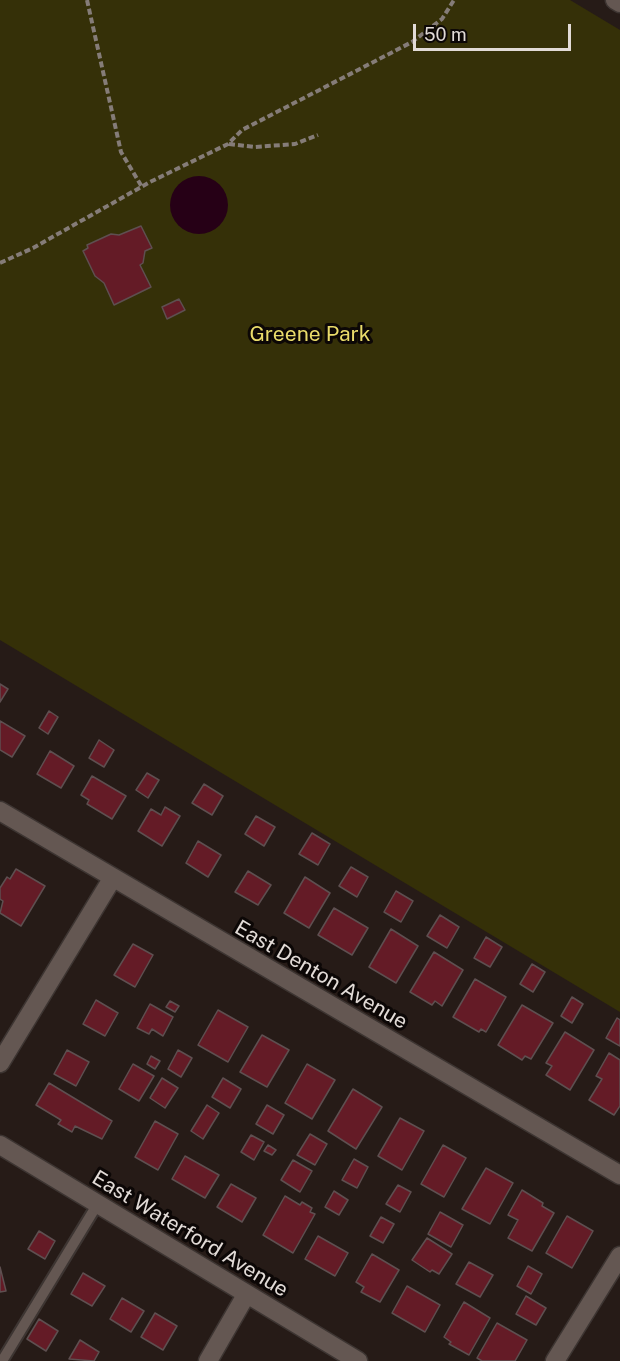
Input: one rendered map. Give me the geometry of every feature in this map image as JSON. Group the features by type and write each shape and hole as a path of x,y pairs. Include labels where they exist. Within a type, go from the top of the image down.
{"street":[{"path":"615,0 620,3"},
{"name":"East Denton Avenue","path":"0,811 112,879 620,1175"},
{"path":"0,1063 112,879"},
{"name":"East Waterford Avenue","path":"0,1146 358,1361"},
{"path":"555,1361 620,1256"},
{"path":"208,1361 246,1295"}],"lane":[{"path":"2,1361 97,1204"}],"path":[{"path":"87,0 121,152 142,187"},
{"path":"0,263 33,248 142,187 228,144 242,130 412,42 442,19 454,0"},
{"path":"228,144 255,147 295,144 318,135"}],"green space":[{"name":"Greene Park","path":"0,0 570,0 620,30 620,1012 0,640"}],"shaded area":[{"path":"199,176 210,178 223,189 228,205 226,216 215,229 199,234 188,232 175,221 170,205 172,194 183,181"}],"building":[{"path":"141,226 152,248 145,251 143,263 140,265 151,287 114,305 104,283 95,276 83,251 88,248 87,245 111,234 119,235"},
{"path":"179,299 185,310 167,319 162,307"},
{"path":"0,684 8,689 0,702"},
{"path":"49,711 58,717 48,734 39,728"},
{"path":"0,721 25,736 12,757 0,750"},
{"path":"99,740 114,750 104,767 89,758"},
{"path":"50,751 74,766 61,788 37,774"},
{"path":"147,773 159,780 148,798 136,790"},
{"path":"92,776 126,796 112,819 87,804 89,800 81,795"},
{"path":"204,784 223,796 212,815 192,803"},
{"path":"165,807 180,816 162,846 138,831 151,809 161,815"},
{"path":"256,816 275,827 264,846 245,834"},
{"path":"312,833 330,844 318,865 299,854"},
{"path":"198,841 221,855 208,877 186,863"},
{"path":"351,867 368,877 357,897 339,886"},
{"path":"16,869 45,886 21,926 0,913 3,901 0,899 0,888 7,877 10,879"},
{"path":"248,871 271,885 258,905 235,892"},
{"path":"305,877 330,893 309,928 284,913"},
{"path":"396,891 413,901 401,922 384,912"},
{"path":"334,908 368,928 352,955 318,935"},
{"path":"440,915 459,927 447,948 427,936"},
{"path":"391,929 418,946 396,983 369,967"},
{"path":"486,937 502,947 490,967 474,958"},
{"path":"133,944 153,955 135,987 114,975"},
{"path":"434,952 463,970 442,1006 435,1001 432,1005 410,992"},
{"path":"532,964 545,972 533,992 520,984"},
{"path":"475,979 506,997 486,1032 481,1029 479,1032 453,1017"},
{"path":"572,997 583,1004 572,1023 561,1016"},
{"path":"96,1000 118,1013 105,1036 83,1024"},
{"path":"170,1001 179,1006 175,1012 166,1007"},
{"path":"150,1004 173,1017 163,1036 152,1029 149,1034 137,1028"},
{"path":"522,1005 553,1023 531,1059 525,1056 522,1060 498,1045"},
{"path":"218,1010 248,1027 228,1062 198,1045"},
{"path":"617,1018 620,1020 620,1046 606,1038"},
{"path":"565,1032 594,1050 570,1090 546,1075 552,1066 546,1063"},
{"path":"262,1035 289,1050 267,1087 240,1072"},
{"path":"67,1050 89,1062 76,1086 54,1074"},
{"path":"178,1050 192,1058 181,1077 168,1069"},
{"path":"609,1053 620,1060 620,1106 614,1115 589,1100 602,1079 596,1076"},
{"path":"151,1056 160,1061 155,1069 147,1064"},
{"path":"133,1064 154,1076 139,1101 119,1089"},
{"path":"307,1064 335,1080 312,1119 285,1103"},
{"path":"162,1078 178,1088 165,1108 150,1098"},
{"path":"223,1078 241,1089 230,1108 212,1097"},
{"path":"49,1083 112,1121 102,1139 75,1126 72,1132 58,1124 61,1120 36,1105"},
{"path":"353,1089 382,1107 356,1149 328,1131"},
{"path":"207,1105 219,1113 203,1139 191,1131"},
{"path":"267,1105 284,1115 273,1134 256,1124"},
{"path":"400,1118 424,1131 402,1170 378,1156"},
{"path":"155,1121 178,1134 158,1170 135,1157"},
{"path":"310,1134 327,1144 315,1165 297,1155"},
{"path":"251,1135 264,1142 254,1160 241,1152"},
{"path":"268,1145 276,1150 272,1155 264,1151"},
{"path":"443,1145 466,1158 444,1197 421,1184"},
{"path":"185,1156 219,1175 205,1198 172,1179"},
{"path":"354,1159 368,1167 357,1188 342,1180"},
{"path":"293,1160 312,1171 300,1192 281,1180"},
{"path":"486,1168 513,1183 490,1224 462,1209"},
{"path":"231,1184 256,1198 242,1222 217,1207"},
{"path":"398,1185 411,1192 400,1212 386,1204"},
{"path":"522,1190 554,1213 532,1251 508,1238 518,1220 508,1215"},
{"path":"334,1191 348,1200 339,1215 325,1207"},
{"path":"285,1196 300,1205 302,1202 312,1208 310,1212 315,1214 293,1253 263,1235"},
{"path":"440,1212 463,1225 451,1247 428,1234"},
{"path":"567,1216 593,1231 572,1268 546,1253"},
{"path":"381,1217 394,1224 383,1243 370,1236"},
{"path":"39,1231 55,1241 45,1259 28,1249"},
{"path":"318,1236 348,1253 335,1276 305,1259"},
{"path":"427,1238 452,1254 439,1274 432,1270 430,1272 412,1260"},
{"path":"372,1254 399,1270 380,1302 361,1292 364,1287 356,1282"},
{"path":"469,1262 493,1275 480,1297 456,1284"},
{"path":"528,1266 542,1274 531,1294 517,1286"},
{"path":"0,1267 6,1291 0,1292"},
{"path":"83,1273 105,1286 92,1306 71,1294"},
{"path":"407,1286 440,1305 425,1332 392,1313"},
{"path":"526,1296 546,1308 536,1325 516,1314"},
{"path":"122,1298 144,1311 131,1332 110,1319"},
{"path":"464,1302 490,1318 469,1355 449,1344 451,1342 444,1337"},
{"path":"155,1313 177,1326 163,1350 141,1337"},
{"path":"39,1319 58,1331 46,1351 27,1339"},
{"path":"497,1323 527,1340 515,1361 482,1361 477,1358"},
{"path":"80,1340 99,1352 94,1361 69,1359"}]}
